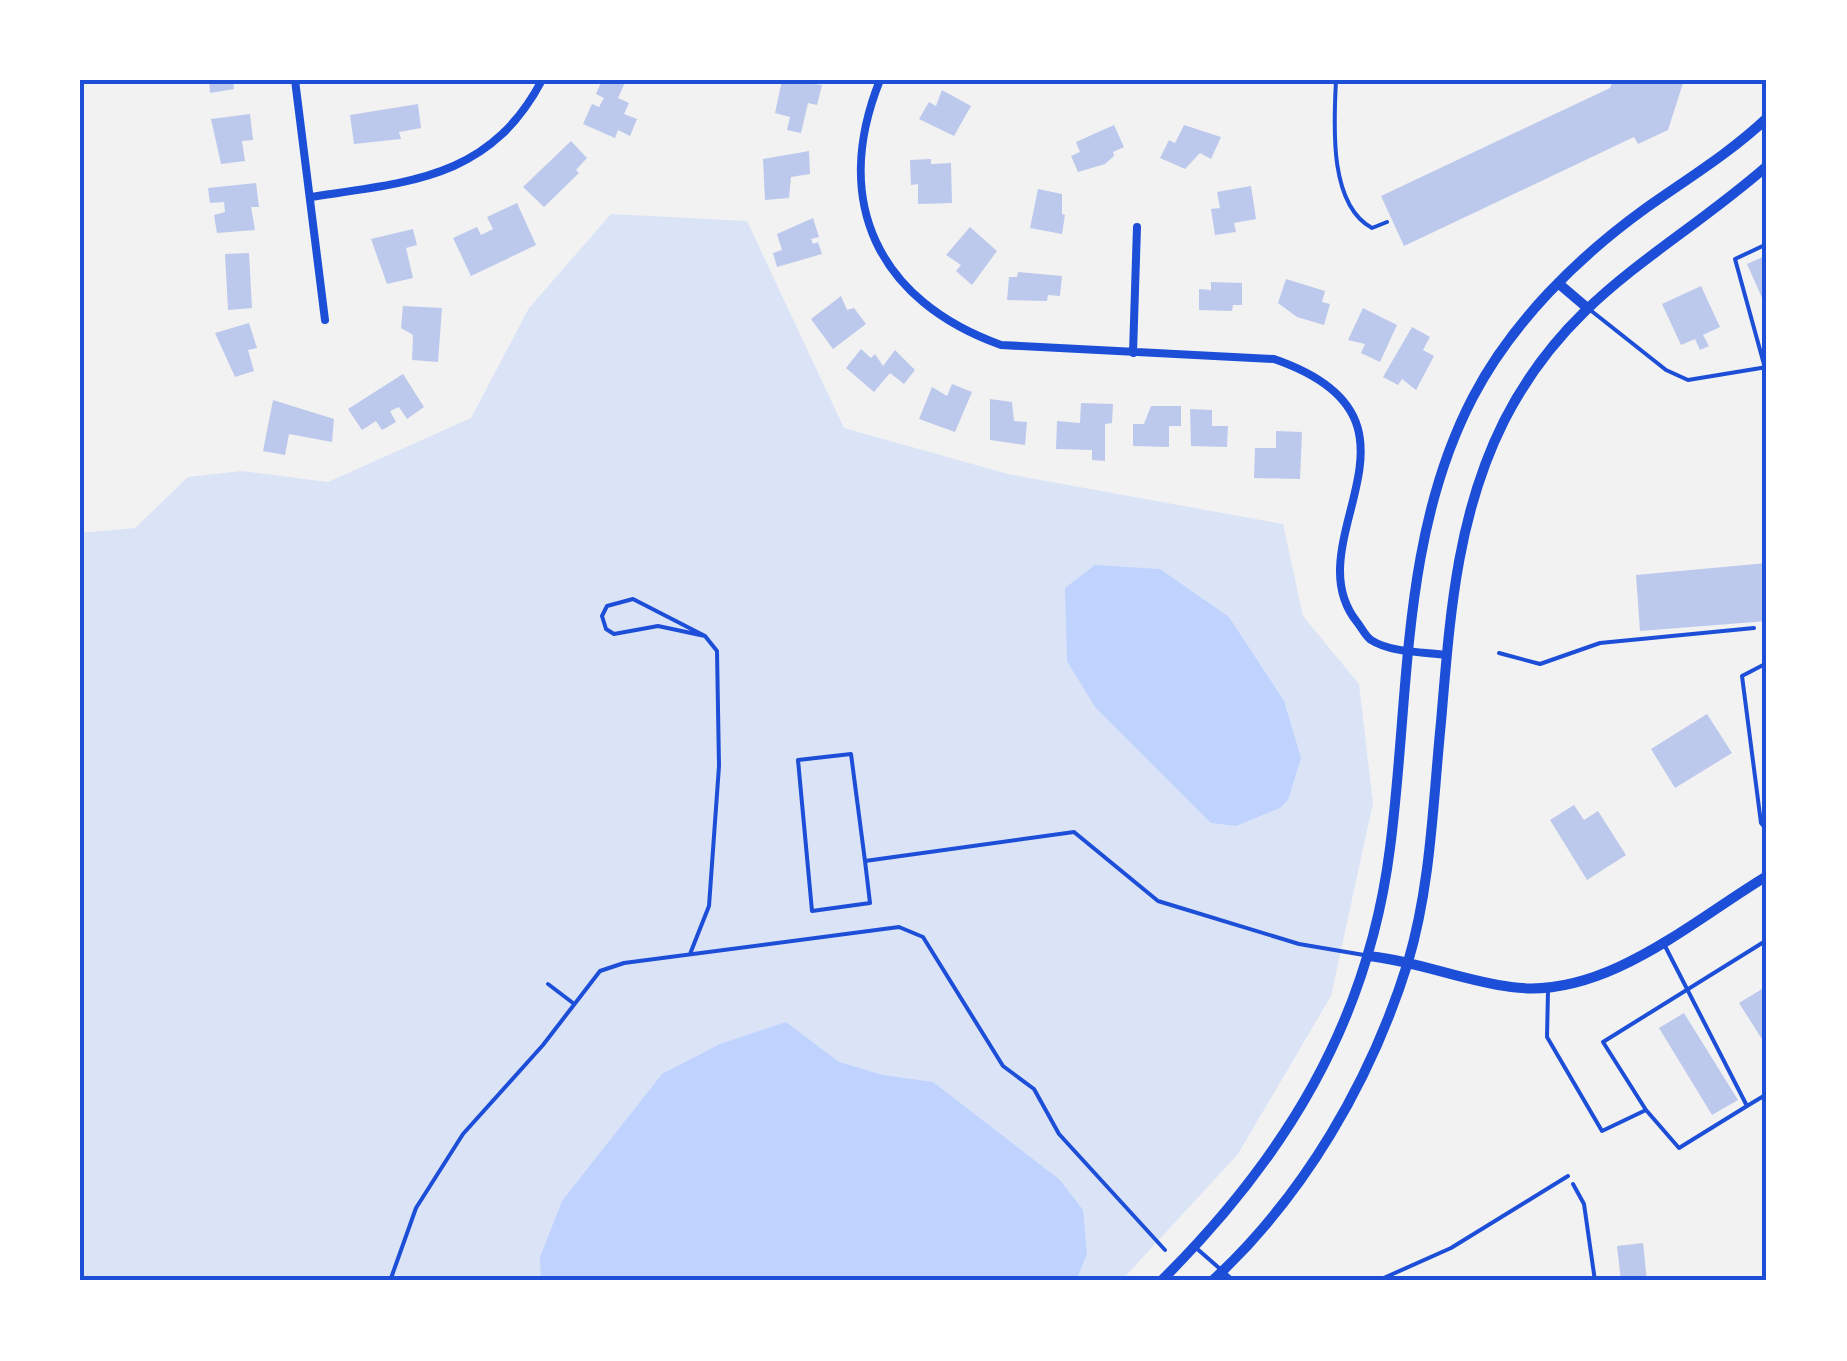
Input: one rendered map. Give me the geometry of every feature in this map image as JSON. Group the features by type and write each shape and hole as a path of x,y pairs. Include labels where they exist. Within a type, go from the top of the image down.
{"street":[{"path":"295,80 325,320"},
{"path":"310,198 422,181 472,160 522,118 542,80"},
{"path":"880,80 864,120 858,172 866,220 888,266 921,304 958,330 1001,345 1274,359 1306,370 1333,390 1356,425 1364,462 1339,570 1342,604 1372,640 1408,651 1447,655"},
{"path":"1161,1281 1256,1178 1300,1112 1340,1034 1368,956 1390,851 1420,555 1439,473 1474,395 1521,326 1558,283 1602,242 1739,145 1767,118"},
{"path":"1212,1281 1284,1204 1332,1134 1374,1048 1408,960 1428,857 1455,563 1475,485 1505,418 1536,369 1585,306 1764,171"},
{"path":"1133,353 1137,227"},
{"path":"1558,283 1585,306"},
{"path":"1368,956 1408,960 1512,988 1575,985 1662,940 1767,876"}],"lane":[{"path":"1336,80 1332,120 1337,168 1359,221 1372,228 1387,222"},
{"path":"1585,306 1666,370 1688,380 1766,367 1736,259 1767,244"},
{"path":"1499,654 1540,664 1600,643 1754,628"},
{"path":"1767,664 1742,676 1761,823 1767,830"},
{"path":"850,754 865,861 870,903 812,911 798,760 850,754"},
{"path":"865,861 1074,832 1158,901 1299,944 1368,956"},
{"path":"1662,940 1685,992 1748,1106"},
{"path":"1767,940 1604,1042 1646,1110 1679,1148 1767,1094"},
{"path":"1548,986 1547,1037 1602,1131 1646,1110"},
{"path":"1376,1281 1451,1248 1568,1176"},
{"path":"1194,1247 1234,1281"}],"path":[{"path":"690,954 709,906 718,766 717,651 705,636 633,599 607,606 602,616 606,629 614,634 658,626 705,636"},
{"path":"390,1281 416,1208 463,1134 543,1045 600,971 624,963 899,927 913,930 923,938 1002,1066 1034,1089 1059,1134 1165,1250"},
{"path":"548,984 573,1003"},
{"path":"1568,1176 1584,1204 1595,1281"}],"shaded area":[{"path":"611,214 747,221 844,428 1008,474 1283,524 1303,616 1359,684 1373,803 1331,996 1238,1154 1121,1281 80,1281 80,533 135,528 188,477 242,471 328,482 471,418 529,308"}],"water":[{"path":"1095,565 1160,569 1229,617 1284,701 1301,758 1288,800 1280,808 1236,826 1211,823 1095,707 1067,661 1065,588"},
{"path":"786,1022 839,1062 883,1075 933,1082 1060,1180 1083,1210 1087,1254 1076,1281 541,1281 540,1257 562,1201 662,1074 720,1044"}],"building":[{"path":"209,80 233,80 234,89 210,93"},
{"path":"602,80 626,80 618,98 629,103 624,114 637,119 630,136 618,130 615,138 583,124 592,104 599,107 604,98 596,94"},
{"path":"782,80 822,85 817,105 808,103 801,133 787,130 790,117 775,113"},
{"path":"1613,80 1684,80 1668,130 1638,144 1634,137 1404,246 1381,196 1610,88"},
{"path":"942,90 971,106 954,136 919,119 929,102 936,106"},
{"path":"418,104 421,128 399,132 401,139 354,144 350,115"},
{"path":"250,114 253,140 242,141 245,161 221,164 211,119"},
{"path":"1114,125 1124,147 1113,152 1114,156 1105,164 1078,172 1071,156 1080,152 1076,142"},
{"path":"1184,125 1221,137 1211,159 1200,153 1185,169 1160,158 1169,140 1175,143"},
{"path":"571,141 587,158 576,170 579,173 544,207 523,187"},
{"path":"809,151 810,174 791,177 789,198 765,200 763,159"},
{"path":"931,159 931,164 951,163 952,203 918,204 918,184 911,185 910,160"},
{"path":"256,183 259,207 251,207 255,230 217,233 214,215 225,212 224,202 210,203 208,188"},
{"path":"1251,186 1256,219 1234,223 1236,232 1215,235 1211,209 1220,208 1217,192"},
{"path":"1038,189 1062,194 1062,234 1030,228"},
{"path":"517,203 536,245 471,276 453,238 477,227 481,235 493,229 487,217"},
{"path":"813,218 819,237 811,239 813,244 818,242 822,254 777,267 773,253 782,250 777,234"},
{"path":"970,227 997,251 972,285 956,271 961,265 946,255"},
{"path":"413,229 417,245 406,248 413,278 387,284 371,239"},
{"path":"249,253 252,308 228,310 225,254"},
{"path":"1767,255 1767,309 1747,264"},
{"path":"1018,272 1062,276 1060,296 1048,295 1047,301 1007,300 1009,277 1017,277"},
{"path":"1286,279 1325,291 1322,302 1330,304 1324,325 1297,317 1278,303"},
{"path":"1211,282 1242,283 1242,305 1233,305 1232,311 1199,310 1199,289 1211,290"},
{"path":"1701,286 1720,327 1703,335 1709,346 1700,350 1695,339 1681,345 1662,304"},
{"path":"841,296 847,310 854,308 866,324 833,349 811,319"},
{"path":"403,306 442,308 438,362 412,360 413,335 401,328"},
{"path":"1363,308 1397,325 1380,362 1361,353 1365,344 1348,340"},
{"path":"249,323 257,348 248,350 254,371 235,377 215,333"},
{"path":"1412,327 1430,337 1423,350 1434,356 1416,390 1402,379 1398,385 1383,377"},
{"path":"861,349 871,358 875,354 883,366 895,350 915,370 904,384 890,373 874,392 846,368"},
{"path":"403,374 424,407 407,419 399,407 390,411 396,422 382,430 376,421 362,430 348,409"},
{"path":"952,384 972,392 955,432 919,419 932,387 947,396"},
{"path":"990,399 1012,402 1014,421 1027,422 1025,445 990,440"},
{"path":"273,400 334,419 332,442 289,434 285,455 263,451"},
{"path":"1081,403 1113,404 1112,423 1105,424 1105,461 1092,460 1092,450 1056,449 1057,421 1080,423"},
{"path":"1151,406 1181,406 1181,426 1169,426 1169,447 1133,446 1133,424 1144,424"},
{"path":"1190,409 1212,410 1212,426 1228,426 1227,447 1191,446"},
{"path":"1276,431 1302,432 1300,479 1254,478 1255,448 1276,448"},
{"path":"1767,563 1767,621 1640,631 1636,575"},
{"path":"1707,714 1732,753 1675,788 1651,749"},
{"path":"1574,805 1584,820 1598,811 1626,855 1587,880 1550,820"},
{"path":"1767,986 1767,1047 1739,1003"},
{"path":"1684,1013 1738,1100 1712,1115 1659,1028"},
{"path":"1643,1243 1647,1281 1621,1281 1617,1246"}]}
